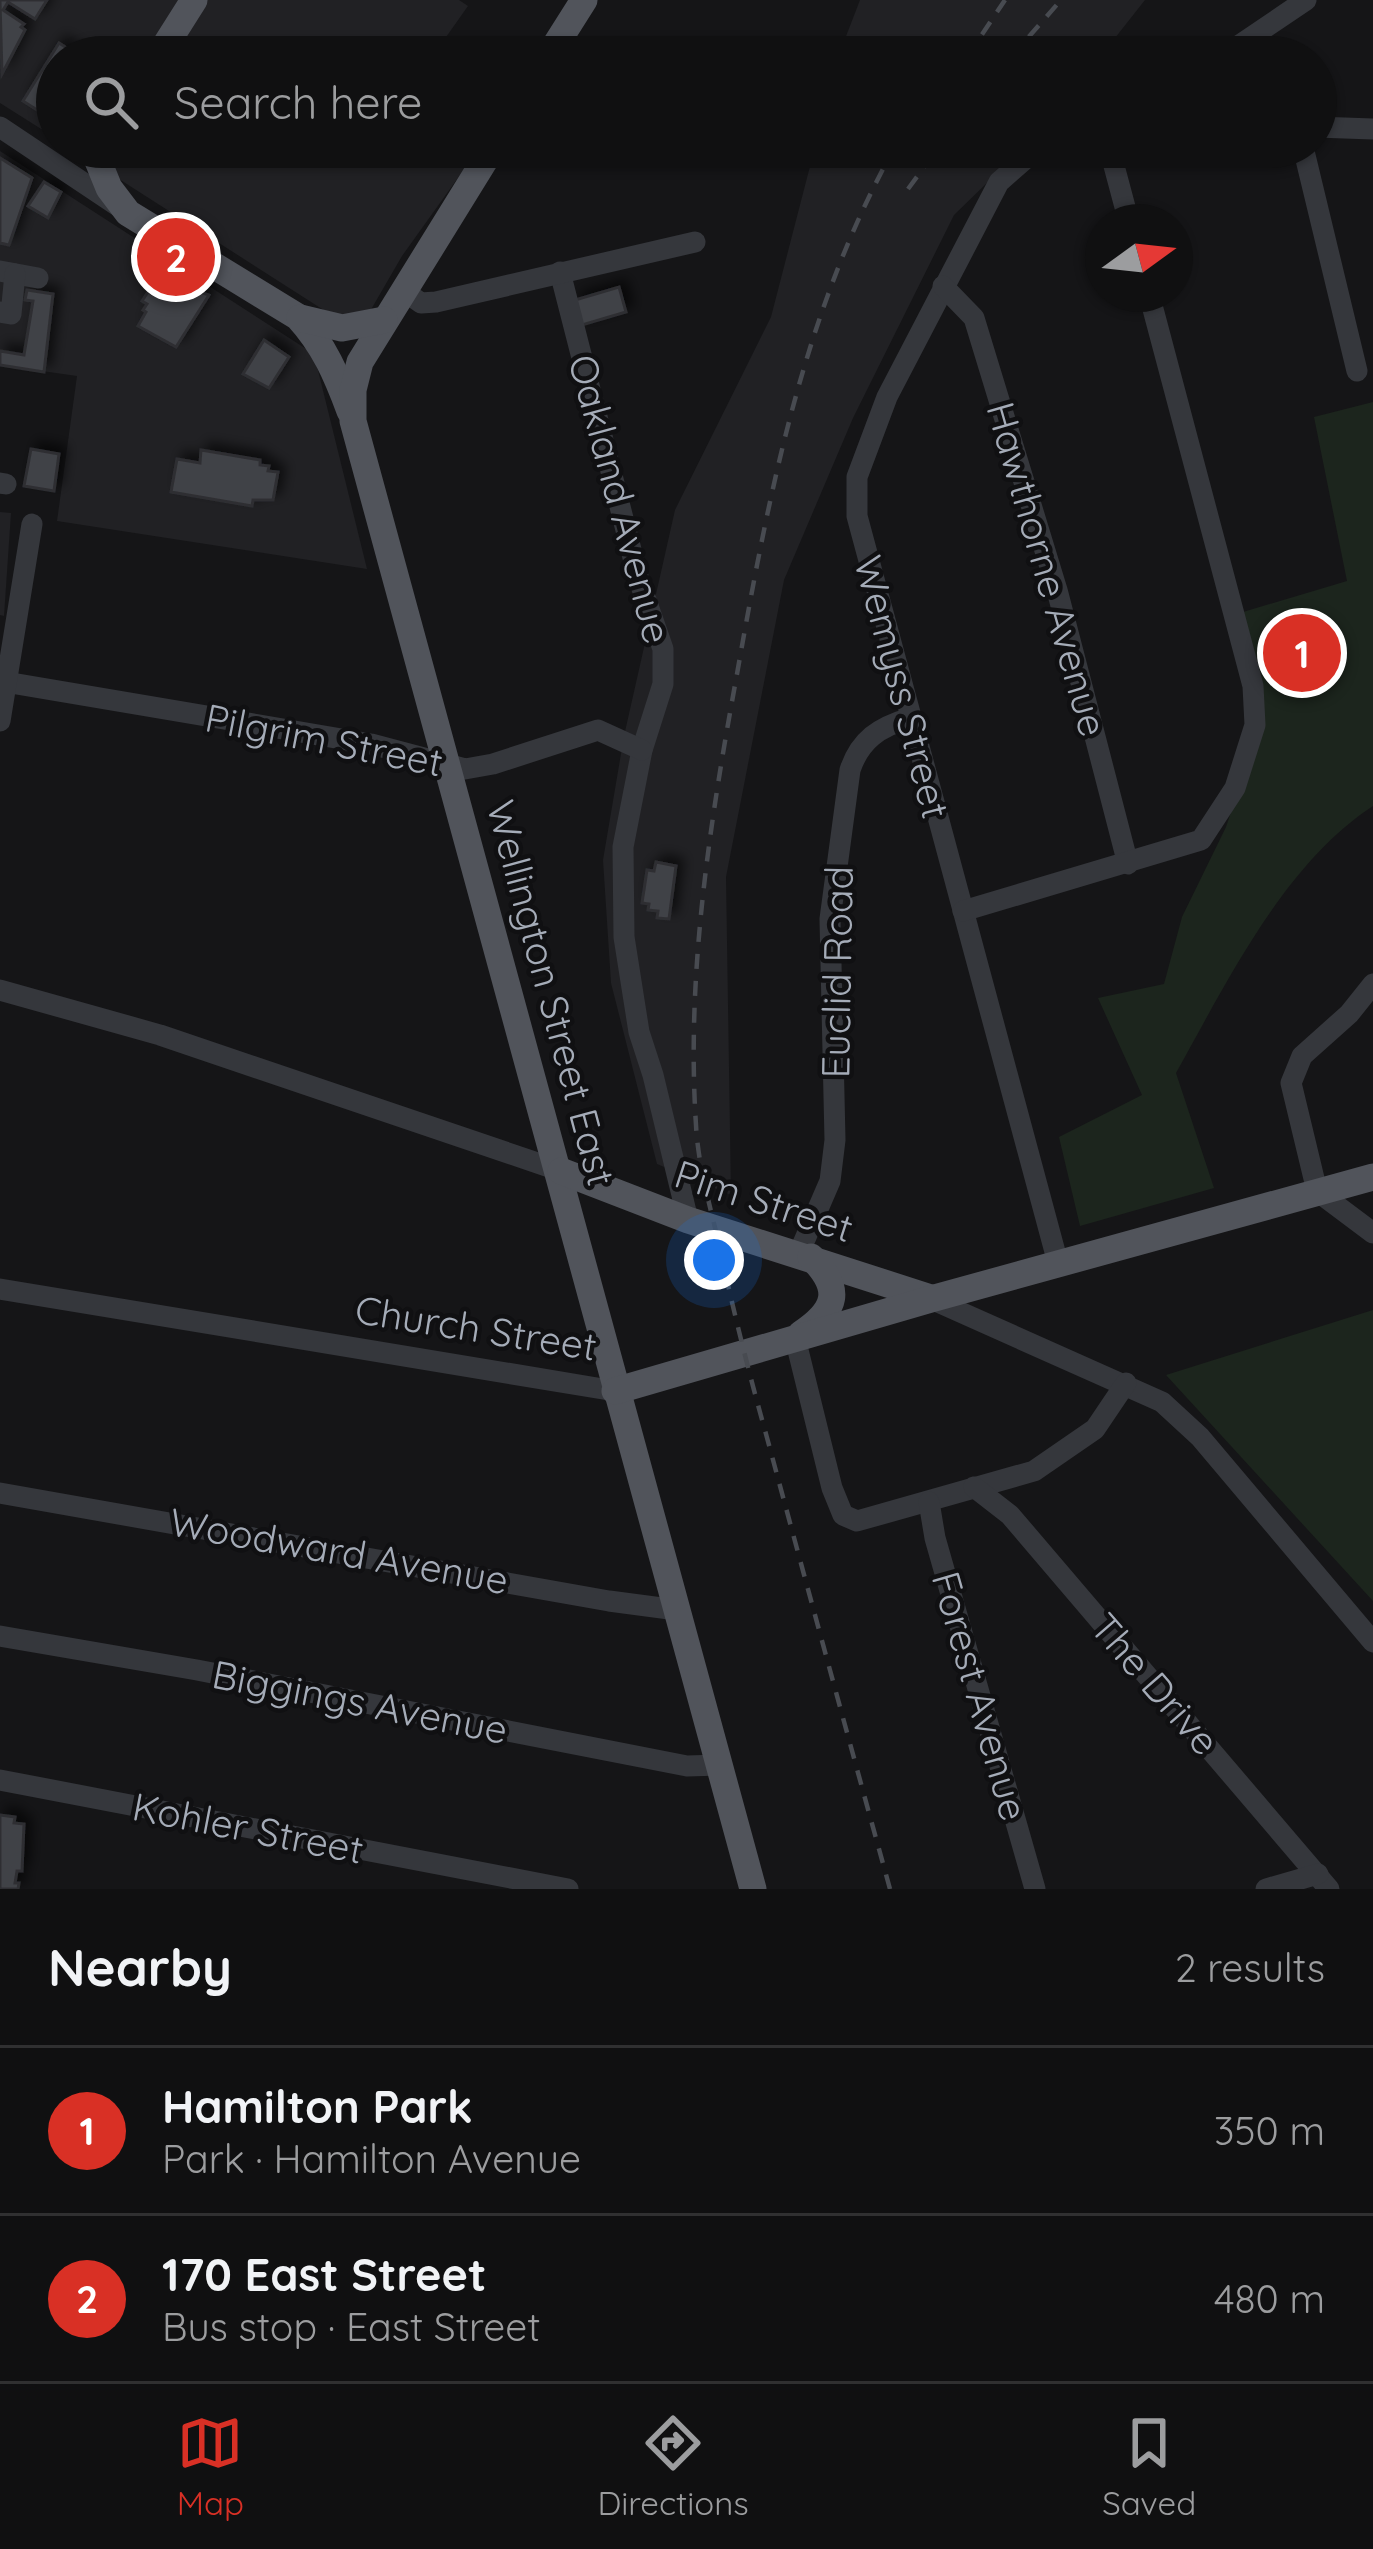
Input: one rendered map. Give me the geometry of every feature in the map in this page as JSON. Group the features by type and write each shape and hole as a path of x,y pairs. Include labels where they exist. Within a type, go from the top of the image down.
{"main road":[{"path":"171,36 194,0"},
{"path":"561,36 584,0"},
{"path":"103,168 109,188 128,213 298,317 342,328 384,320"},
{"name":"Wellington Street East","path":"480,168 360,362 353,390 353,421 754,1889"},
{"path":"298,317 332,364 353,421"},
{"name":"Pim Street","path":"561,1171 688,1220 931,1299"},
{"path":"931,1299 1373,1177"},
{"path":"795,1338 820,1322 833,1287 826,1272 805,1255"},
{"name":"Church Street","path":"615,1391 931,1299"}],"street":[{"path":"1253,36 1306,0"},
{"path":"1337,128 1373,129"},
{"path":"8,132 36,151"},
{"path":"61,168 128,213"},
{"name":"Wemyss Street","path":"1015,168 999,182 887,397 857,477 857,516 1058,1263"},
{"path":"1115,168 1124,204"},
{"path":"1308,168 1357,371"},
{"path":"404,291 421,303 436,302 695,242"},
{"name":"Oakland Avenue","path":"560,272 638,577 662,649 663,683 642,750 623,847 624,937 638,1032 688,1220"},
{"path":"0,312 11,314 18,275"},
{"name":"Hawthorne Avenue","path":"943,286 974,318 1057,590 1128,864"},
{"path":"963,911 1201,840 1235,788 1255,725 1253,686 1153,312"},
{"path":"0,721 32,524"},
{"name":"Pilgrim Street","path":"4,682 370,744 465,769 598,730 642,750"},
{"name":"Euclid Road","path":"805,1255 830,1180 835,1140 830,919 850,770 857,749 874,734 910,718"},
{"path":"1373,984 1349,1014 1302,1056 1291,1083 1317,1191 1373,1233"},
{"name":"Pim Street","path":"0,990 160,1035 561,1171"},
{"name":"Church Street","path":"0,1288 615,1391"},
{"path":"931,1299 1162,1402 1200,1437 1373,1642"},
{"path":"795,1338 832,1488 843,1515 857,1522 1034,1471 1095,1430 1126,1383"},
{"name":"The Drive","path":"974,1487 1010,1515 1323,1882"},
{"name":"Woodward Avenue","path":"0,1492 677,1610"},
{"name":"Forest Avenue","path":"928,1502 934,1538 1035,1889"},
{"name":"Biggings Avenue","path":"0,1636 687,1766 720,1765"},
{"name":"Kohler Street","path":"0,1780 568,1889"},
{"path":"1265,1889 1323,1882"}],"shaded area":[{"path":"0,0 459,0 468,6 447,36 36,36 36,126 0,103"},
{"path":"860,0 1145,0 1117,36 846,36"},
{"path":"0,151 314,354 367,569 57,521 77,376 0,365"},
{"path":"102,168 465,168 402,256 358,332"},
{"path":"810,168 1002,168 954,215 853,418 784,580 726,877 731,1195 657,1164 611,983 603,860 624,736 675,510 771,317"},
{"path":"1373,402 1373,806 1341,830 1285,892 1237,964 1176,1073 1214,1188 1080,1226 1059,1137 1142,1095 1098,998 1164,984 1182,917 1226,827 1264,715 1243,612 1347,581 1314,417"},
{"path":"0,512 11,513 4,616 0,615"},
{"path":"1373,1310 1373,1601 1166,1375"}],"building":[{"path":"0,0 47,0 35,19 8,2 3,10 24,24 25,30 2,74"},
{"path":"36,80 36,109 23,101"},
{"path":"0,158 32,178 9,245 0,243"},
{"path":"44,182 61,192 48,218 28,206"},
{"path":"166,281 209,295 176,347 138,326 146,312 147,304 142,301 148,292 156,296"},
{"path":"619,287 626,312 582,325 575,300"},
{"path":"27,290 53,294 44,372 0,365 0,351 24,355 33,301 25,300"},
{"path":"264,340 289,357 269,388 243,374"},
{"path":"31,449 59,454 54,491 24,486"},
{"path":"201,450 260,460 260,465 269,466 268,471 278,472 273,500 253,500 252,506 171,492 177,459 200,463"},
{"path":"656,862 676,866 669,919 657,918 658,911 642,903 647,870 654,871"},
{"path":"0,1815 24,1824 18,1889 0,1889"}],"railway":[{"path":"981,36 1005,0"},
{"path":"1029,36 1061,0"},
{"path":"884,168 836,272 777,470 710,842 697,955 694,1069 699,1154 735,1313 890,1889"},
{"path":"908,189 924,168"}],"place":[{"name":"170 East Street","path":"176,257"},
{"name":"Hamilton Park","path":"1302,653"}]}
